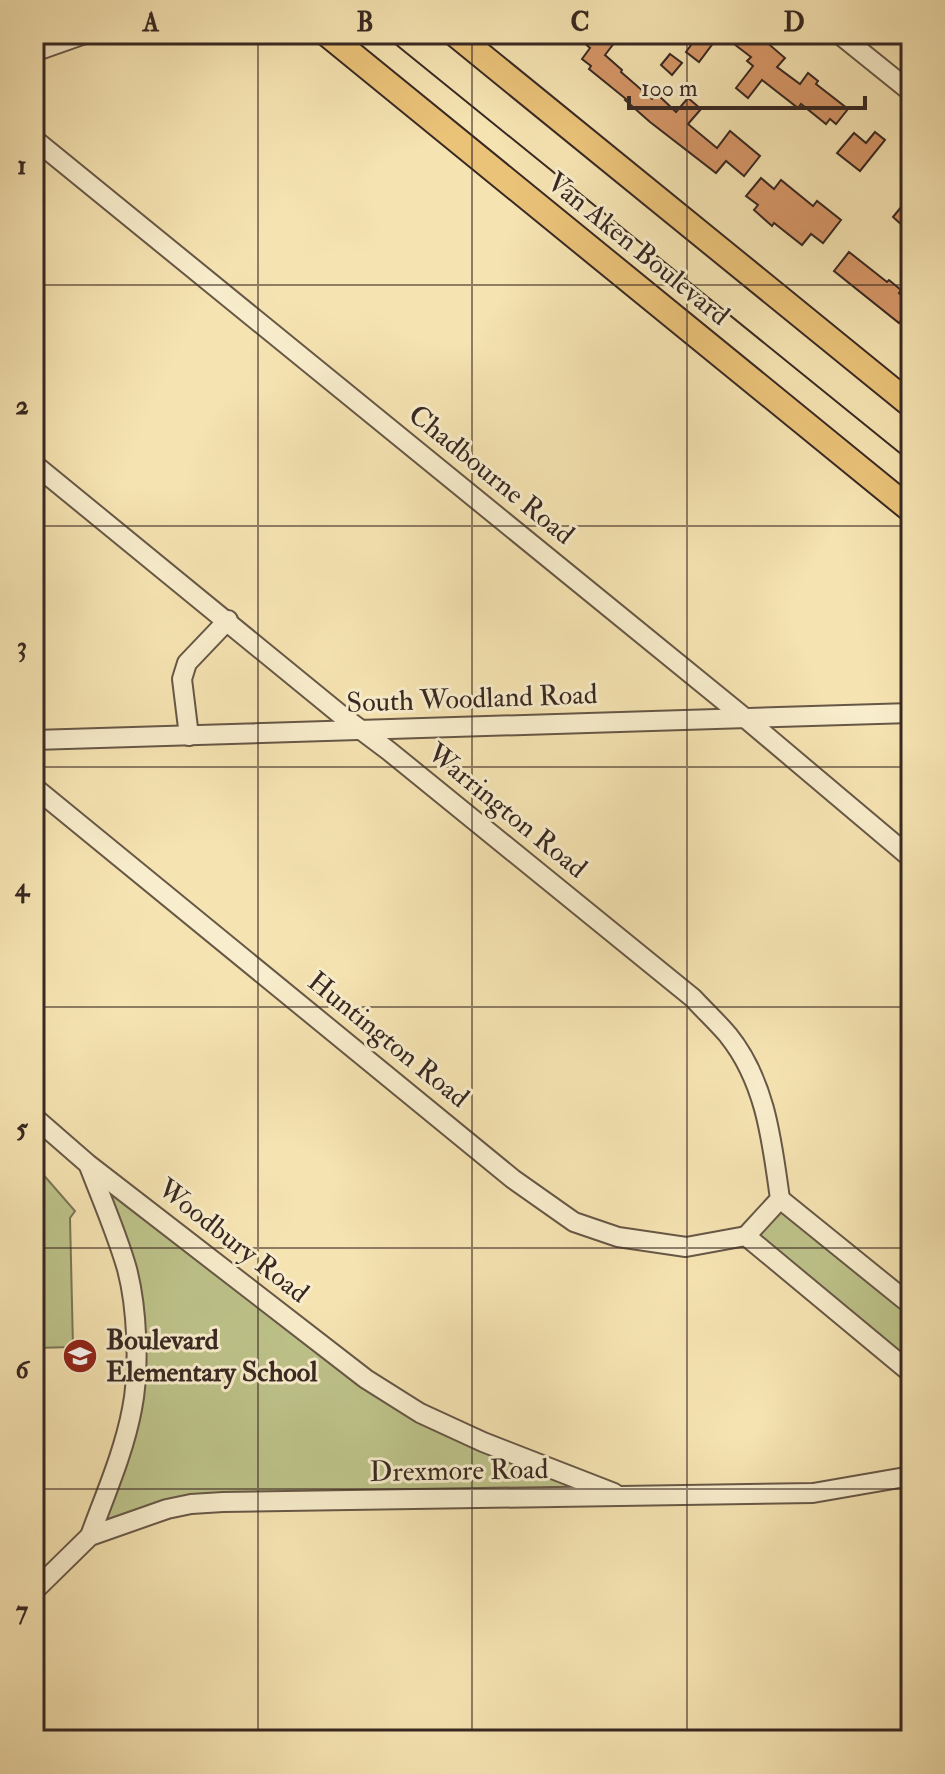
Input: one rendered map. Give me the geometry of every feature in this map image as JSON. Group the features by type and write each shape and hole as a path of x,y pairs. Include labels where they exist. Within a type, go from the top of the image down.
{"main road":[{"name":"Van Aken Boulevard","path":"327,34 911,510"},
{"name":"Van Aken Boulevard","path":"455,34 911,405"}],"street":[{"path":"34,52 85,34"},
{"path":"839,34 911,92"},
{"name":"Chadbourne Road","path":"34,139 745,718 911,858"},
{"name":"Warrington Road","path":"34,464 693,998 729,1036 754,1078 771,1130 780,1199"},
{"path":"189,736 182,679 184,670 228,620"},
{"name":"South Woodland Road","path":"34,740 911,713"},
{"name":"Huntington Road","path":"34,787 513,1179 574,1222 618,1237 686,1247 746,1236"},
{"name":"Woodbury Road","path":"34,1117 88,1164 366,1379 420,1413 483,1442 624,1497"},
{"path":"88,1164 128,1272 136,1370 133,1407 125,1438 90,1536"},
{"path":"911,1305 780,1199 746,1236 911,1373"},
{"name":"Drexmore Road","path":"34,1591 90,1536 167,1509 207,1503 813,1493 911,1476"}],"green space":[{"path":"34,1164 75,1211 70,1218 73,1347 34,1348"},
{"path":"88,1164 366,1379 624,1497 223,1502 90,1536 114,1471 135,1329"},
{"path":"780,1199 911,1305 911,1373 746,1237"}],"building":[{"path":"574,34 621,34 605,55 621,72 652,99 657,94 676,112 688,98 701,109 688,124 717,148 730,131 760,156 744,176 726,161 716,173 589,69 591,66 582,59 590,48"},
{"path":"699,34 720,34 699,62 686,52"},
{"path":"721,34 757,34 785,58 777,67 800,84 808,73 818,81 816,84 848,109 836,124 830,119 826,124 801,104 798,108 762,80 748,98 736,88 753,66 747,61 751,57"},
{"path":"670,54 682,63 672,75 661,65"},
{"path":"875,132 885,140 860,171 837,153 854,133 866,143"},
{"path":"761,178 774,189 781,180 813,206 817,201 841,220 823,243 811,234 802,245 754,210 758,205 746,196"},
{"path":"902,206 911,213 904,227 893,217"},
{"path":"849,252 887,282 889,280 911,303 911,308 899,323 834,271"}],"tram line":[{"path":"383,34 911,462"}],"place":[{"name":"Boulevard Elementary School","path":"80,1356"}]}
